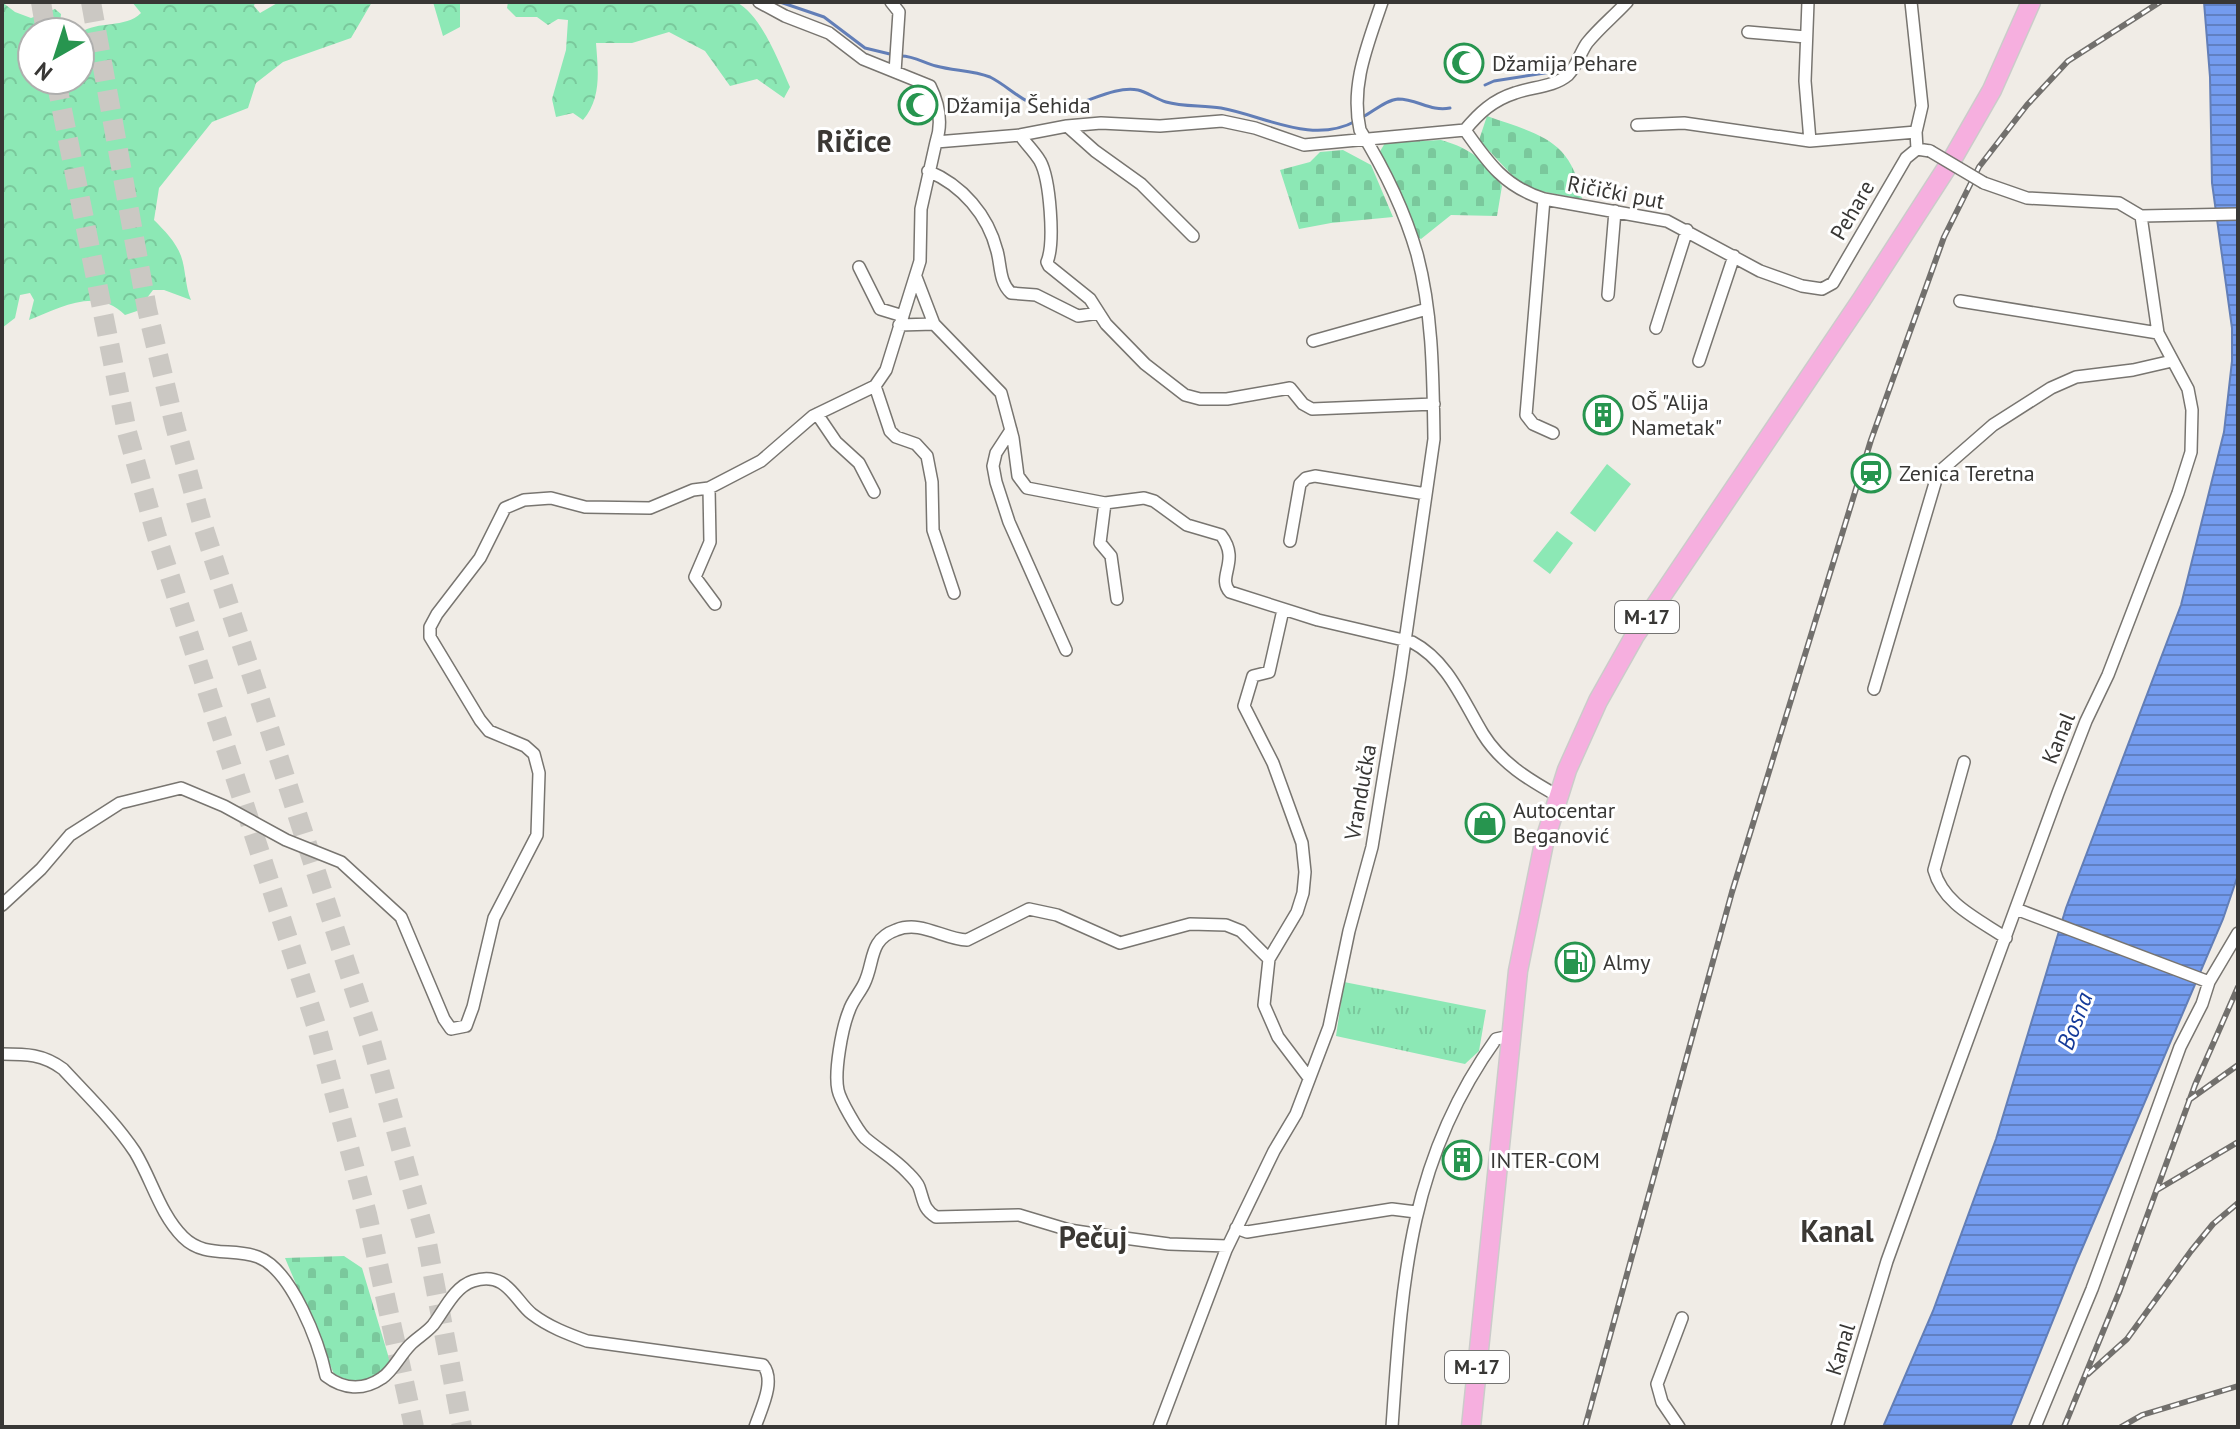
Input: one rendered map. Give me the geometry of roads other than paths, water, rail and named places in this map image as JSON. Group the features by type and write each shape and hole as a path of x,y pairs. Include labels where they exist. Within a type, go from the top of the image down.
{"main road":[{"name":"M-17","path":"1471,1427 1510,1036 1530,903 1558,796 1598,701 1634,637 1862,299 1953,158 1992,90 2031,2"}],"street":[{"path":"2,905 41,869 70,835 120,803 181,788 224,806 286,840 341,862 401,917 444,1019 451,1029 466,1026 494,918 537,835 539,773 534,754 525,746 489,731 480,720 430,637 430,627 442,607 480,558 505,508 524,500 551,498 585,507 650,508 693,490 709,488 761,461 817,414 875,386 886,370 916,277 920,261 921,209 940,128 940,111 930,86 863,59 829,33 759,2"},
{"path":"891,2 899,12 895,72"},
{"name":"Vrandučka","path":"1159,1427 1227,1246 1296,1114 1329,1027 1349,931 1372,847 1434,439 1427,309 1417,254 1405,221 1358,121 1358,77 1382,2"},
{"path":"936,142 1020,135 1101,123 1160,126 1222,121 1255,128 1304,145 1465,130 1478,114 1494,102 1566,77 1577,64 1585,46 1627,2"},
{"path":"1808,2 1805,81 1810,141"},
{"path":"1911,2 1922,106 1916,132 1917,149 1930,151 1984,183 2027,198 2119,203 2141,216 2238,214"},
{"path":"1748,32 1806,37"},
{"path":"1637,125 1684,123 1810,141 1916,132"},
{"path":"1067,126 1095,151 1141,184 1193,236"},
{"name":"Ričički put","path":"1465,130 1481,153 1515,189 1544,199 1667,221 1760,271 1802,286 1822,289"},
{"path":"1020,135 1040,162 1046,177 1052,247 1047,262 1049,266 1077,287 1106,324 1145,364 1185,395 1200,399 1227,399 1290,388 1303,404 1312,409 1434,404"},
{"name":"Pehare","path":"1822,289 1833,283 1898,169 1917,149"},
{"path":"928,171 956,186 971,201 997,249 1003,280 1011,293 1036,295 1078,316 1099,313"},
{"path":"1544,199 1526,415 1533,424 1553,433"},
{"path":"1608,295 1615,211"},
{"name":"Kanal","path":"1837,1427 1887,1261 2069,764 2108,675 2191,452 2192,410 2188,389 2158,333 2141,216"},
{"path":"1656,328 1687,230"},
{"path":"1699,361 1734,256"},
{"path":"859,267 880,309 901,320 934,324"},
{"path":"916,277 934,324 998,387 1011,430 1018,476 1027,488 1105,503 1144,498 1154,501 1187,525 1221,535 1231,553 1225,587 1230,592 1283,610 1421,647 1457,686 1484,735 1500,755 1528,779 1558,796"},
{"path":"1960,301 2158,333"},
{"path":"1313,341 1427,309"},
{"path":"1874,689 1938,473 1993,425 2051,388 2076,377 2133,370 2172,361"},
{"path":"875,386 890,431 896,437 924,449 927,456 932,482 933,530 954,593"},
{"path":"817,414 836,442 859,463 874,492"},
{"path":"1011,430 996,453 993,466 996,482 1009,522 1066,650"},
{"path":"1290,541 1300,484 1306,478 1315,476 1426,494"},
{"path":"709,488 710,542 695,577 715,604"},
{"path":"1105,503 1100,543 1111,556 1117,599"},
{"path":"1283,610 1269,672 1253,676 1244,706 1273,763 1302,843 1305,872 1303,893 1297,912 1269,959 1264,1005 1269,1022 1309,1078"},
{"path":"1964,762 1934,870 1938,885 1947,898 2006,938"},
{"path":"1227,1246 1169,1244 1102,1235 1069,1230 1019,1215 936,1217 927,1211 919,1185 895,1159 865,1137 841,1098 837,1079 841,1048 846,1019 865,983 875,946 879,939 898,929 920,927 967,940 1029,909 1057,915 1120,943 1190,924 1226,925 1241,931 1269,959"},
{"path":"2016,909 2206,980"},
{"path":"2035,1427 2092,1289 2180,1047 2202,1004 2206,980 2238,933"},
{"path":"1392,1427 1401,1306 1416,1212 1435,1150 1462,1090 1496,1039 1510,1036"},
{"path":"2,1054 48,1058 63,1069 134,1152 172,1223 185,1239 199,1248 217,1253 259,1257 274,1267 309,1325 322,1356 326,1376 337,1384 353,1389 382,1378 410,1345 431,1328 459,1290 474,1281 491,1280 509,1287 530,1313 587,1341 763,1365 768,1371 768,1384 755,1427"},
{"path":"1236,1228 1247,1232 1392,1209 1416,1212"},
{"path":"1679,1427 1662,1402 1657,1384 1682,1318"}],"water":[{"name":"Bosna","path":"2204,2 2238,2 2238,875 2223,919 2076,1263 2010,1427 1883,1427 1933,1311 1996,1139 2066,908 2181,605 2224,432 2232,361 2232,328 2212,183 2210,77"}],"waterway":[{"path":"780,2 824,17 865,48 894,55"},
{"path":"901,56 990,77 1040,107 1071,106 1127,89 1138,90 1173,104 1221,108 1306,130 1339,128 1356,121"},
{"path":"1485,85 1564,70"},
{"path":"1363,117 1398,99 1450,108"}],"tunnel":[{"path":"41,2 43,16"},
{"path":"91,2 147,309 175,426 202,523 370,1037 426,1238 462,1427"},
{"path":"59,96 127,432 156,534 316,1025 367,1214 414,1427"}],"railway":[{"path":"1585,1427 1732,892 1871,440 1944,237 1979,167 2027,105 2068,61 2160,2"},
{"path":"2064,1427 2120,1290 2195,1085 2238,987"},
{"path":"2189,1100 2238,1065"},
{"path":"2157,1190 2238,1142"},
{"path":"2088,1374 2127,1339 2213,1224 2238,1203"},
{"path":"2121,1427 2142,1415 2238,1386"}],"place":[{"name":"Džamija Pehare","path":"1464,63"},
{"name":"Džamija Šehida","path":"918,105"},
{"name":"OŠ \"Alija Nametak\"","path":"1603,415"},
{"name":"Zenica Teretna","path":"1871,473"},
{"name":"Autocentar Beganović","path":"1485,823"},
{"name":"Almy","path":"1575,962"},
{"name":"INTER-COM","path":"1462,1160"}],"district":[{"name":"Ričice","path":"854,142"},
{"name":"Kanal","path":"1837,1232"},
{"name":"Pečuj","path":"1093,1238"}]}
